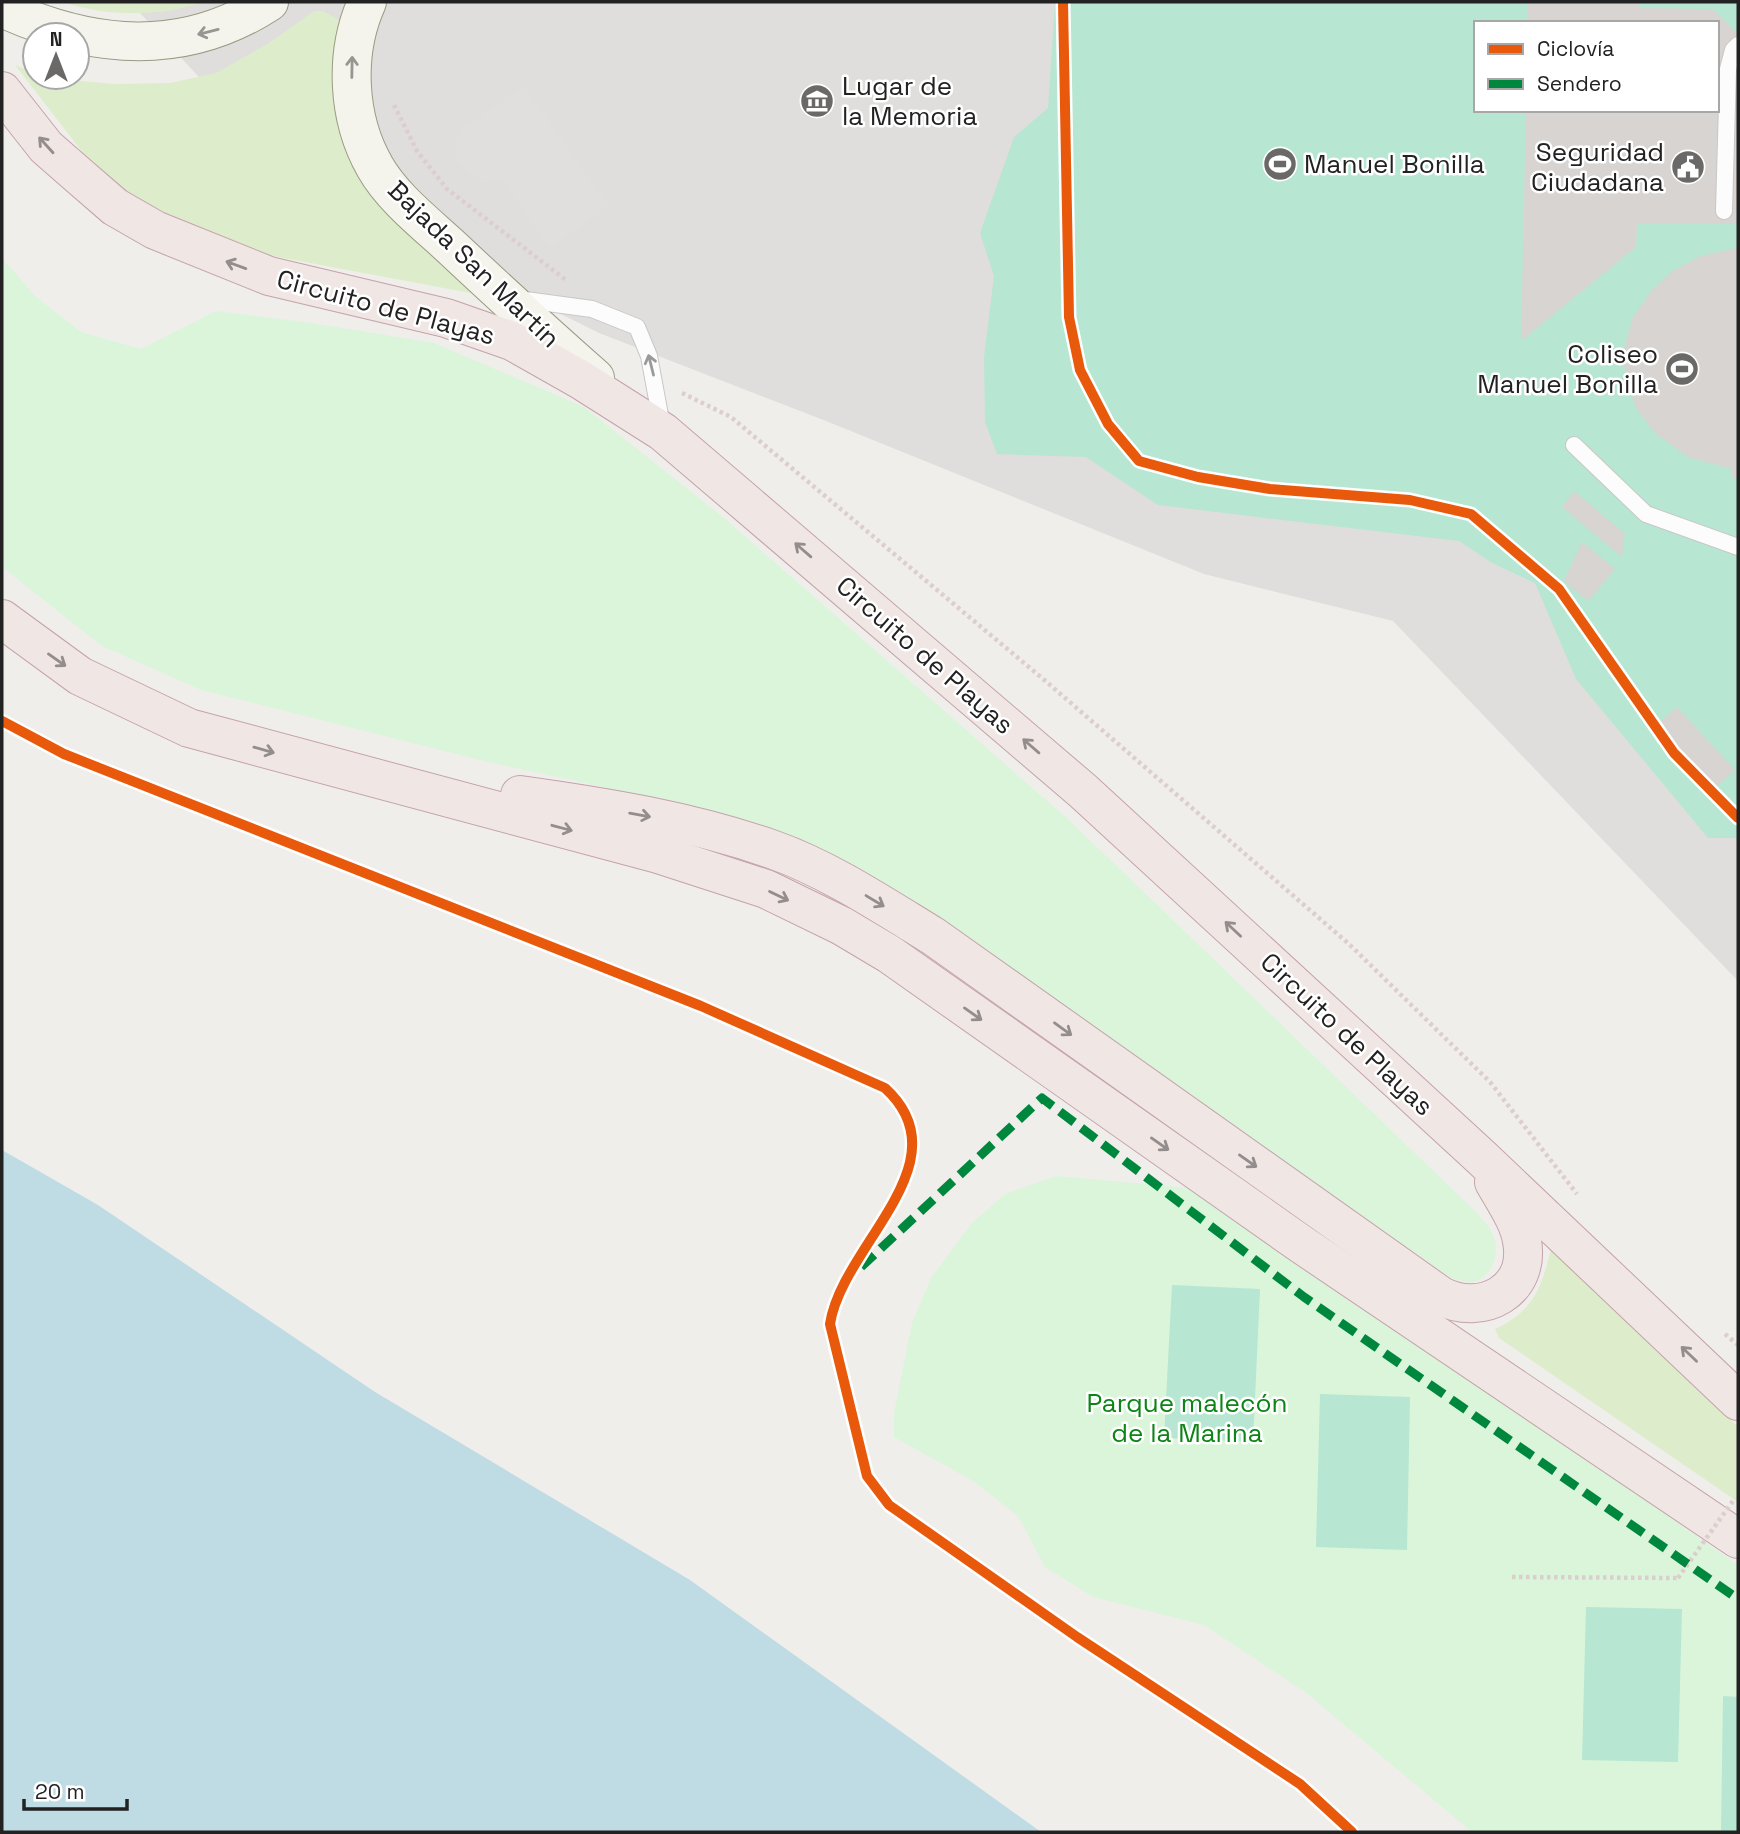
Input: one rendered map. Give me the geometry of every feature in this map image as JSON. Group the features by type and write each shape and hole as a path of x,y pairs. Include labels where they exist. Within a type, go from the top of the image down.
{"highway":[{"name":"Circuito de Playas","path":"2,91 46,147 115,207 155,230 233,264 269,276 476,327 538,355 651,425 1083,791 1482,1158 1738,1401"},
{"path":"2,619 80,677 189,728 272,753 355,772 658,854 766,889 842,926 889,954 1312,1252 1738,1539"},
{"path":"355,772 558,800 675,821 776,850 862,893 933,936 1386,1258 1458,1305 1475,1306 1493,1300 1508,1289 1518,1274 1523,1256 1522,1239 1516,1222 1482,1158"}],"main road":[{"path":"2,8 69,33 137,41 172,40 219,30 268,2"},
{"name":"Bajada San Martín","path":"367,2 354,41 354,106 366,149 376,169 402,199 505,298 651,425"}],"lane":[{"path":"1724,211 1728,69 1737,50"},
{"path":"505,298 592,309 636,327 653,373 651,425"},
{"path":"1574,445 1646,514 1738,547"}],"path":[{"path":"391,97 430,172 475,212 591,299 592,309"},
{"path":"653,373 691,399 732,417 1042,678 1349,944 1490,1082 1582,1201"},
{"path":"1512,1577 1678,1578 1734,1498"}],"shaded area":[{"path":"130,2 1738,2 1738,981 1393,621 1204,574 826,421 599,333 294,181"},
{"path":"524,86 609,206 550,248 500,177 482,183 455,159 457,132"}],"green space":[{"path":"64,2 202,2 152,13 115,13"},
{"path":"1055,2 1738,2 1738,838 1708,838 1576,679 1535,583 1492,563 1459,541 1158,505 1086,457 997,454 985,422 984,357 994,276 980,233 1014,137 1048,108"},
{"path":"314,11 323,11 339,20 334,75 335,118 347,149 492,297 262,254 156,212 119,188 87,158 35,91 91,91 91,82 170,83 216,73 269,43"},
{"path":"2,258 35,296 81,332 141,349 216,311 312,323 434,343 584,407 724,518 1070,821 1476,1212 1490,1229 1495,1241 1495,1256 1490,1270 1473,1282 1451,1278 1158,1073 667,801 484,761 201,690 102,646 2,567"},
{"name":"Parque malecón de la Marina","path":"1056,1176 1202,1189 1738,1565 1738,1832 1472,1832 1305,1692 1204,1625 1093,1597 1045,1567 1018,1516 973,1481 894,1437 894,1413 912,1323 931,1278 972,1223 1005,1194"},
{"path":"1551,1248 1738,1427 1738,1502 1499,1338 1495,1329 1519,1314 1540,1286"},
{"path":"1172,1285 1260,1289 1253,1442 1164,1438"},
{"path":"1320,1394 1410,1397 1407,1550 1316,1547"},
{"path":"1586,1607 1682,1609 1678,1762 1582,1760"},
{"path":"1723,1696 1738,1697 1738,1832 1721,1832"}],"water":[{"path":"2,1150 98,1205 375,1392 690,1580 1041,1832 2,1832"}],"building":[{"path":"1528,2 1640,2 1640,8 1713,9 1738,34 1738,224 1637,224 1636,247 1521,341 1526,112 1719,112 1719,21 1528,21"},
{"name":"Coliseo Manuel Bonilla","path":"1738,244 1738,478 1732,478 1732,469 1688,457 1655,433 1638,411 1627,385 1623,354 1632,319 1652,290 1674,270 1701,256 1736,248"},
{"path":"1574,491 1624,533 1622,557 1562,507"},
{"path":"1582,542 1615,569 1588,601 1564,581"},
{"path":"1677,707 1735,770 1714,789 1656,726"}],"marked path":[{"path":"861,1267 1042,1098 1304,1297 1738,1599"}],"cycle path":[{"path":"1063,2 1069,317 1080,370 1108,424 1139,461 1198,477 1270,489 1410,500 1471,514 1559,589 1674,753 1738,818"},
{"path":"2,721 64,754 701,1006 885,1088 906,1116 912,1145 906,1174 892,1204 839,1294 830,1324 867,1476 889,1505 1077,1637 1300,1784 1352,1832"}],"place":[{"name":"Lugar de la Memoria","path":"817,101"},
{"name":"Manuel Bonilla","path":"1280,164"},
{"name":"Seguridad Ciudadana","path":"1688,167"},
{"name":"Coliseo Manuel Bonilla","path":"1682,369"}]}
